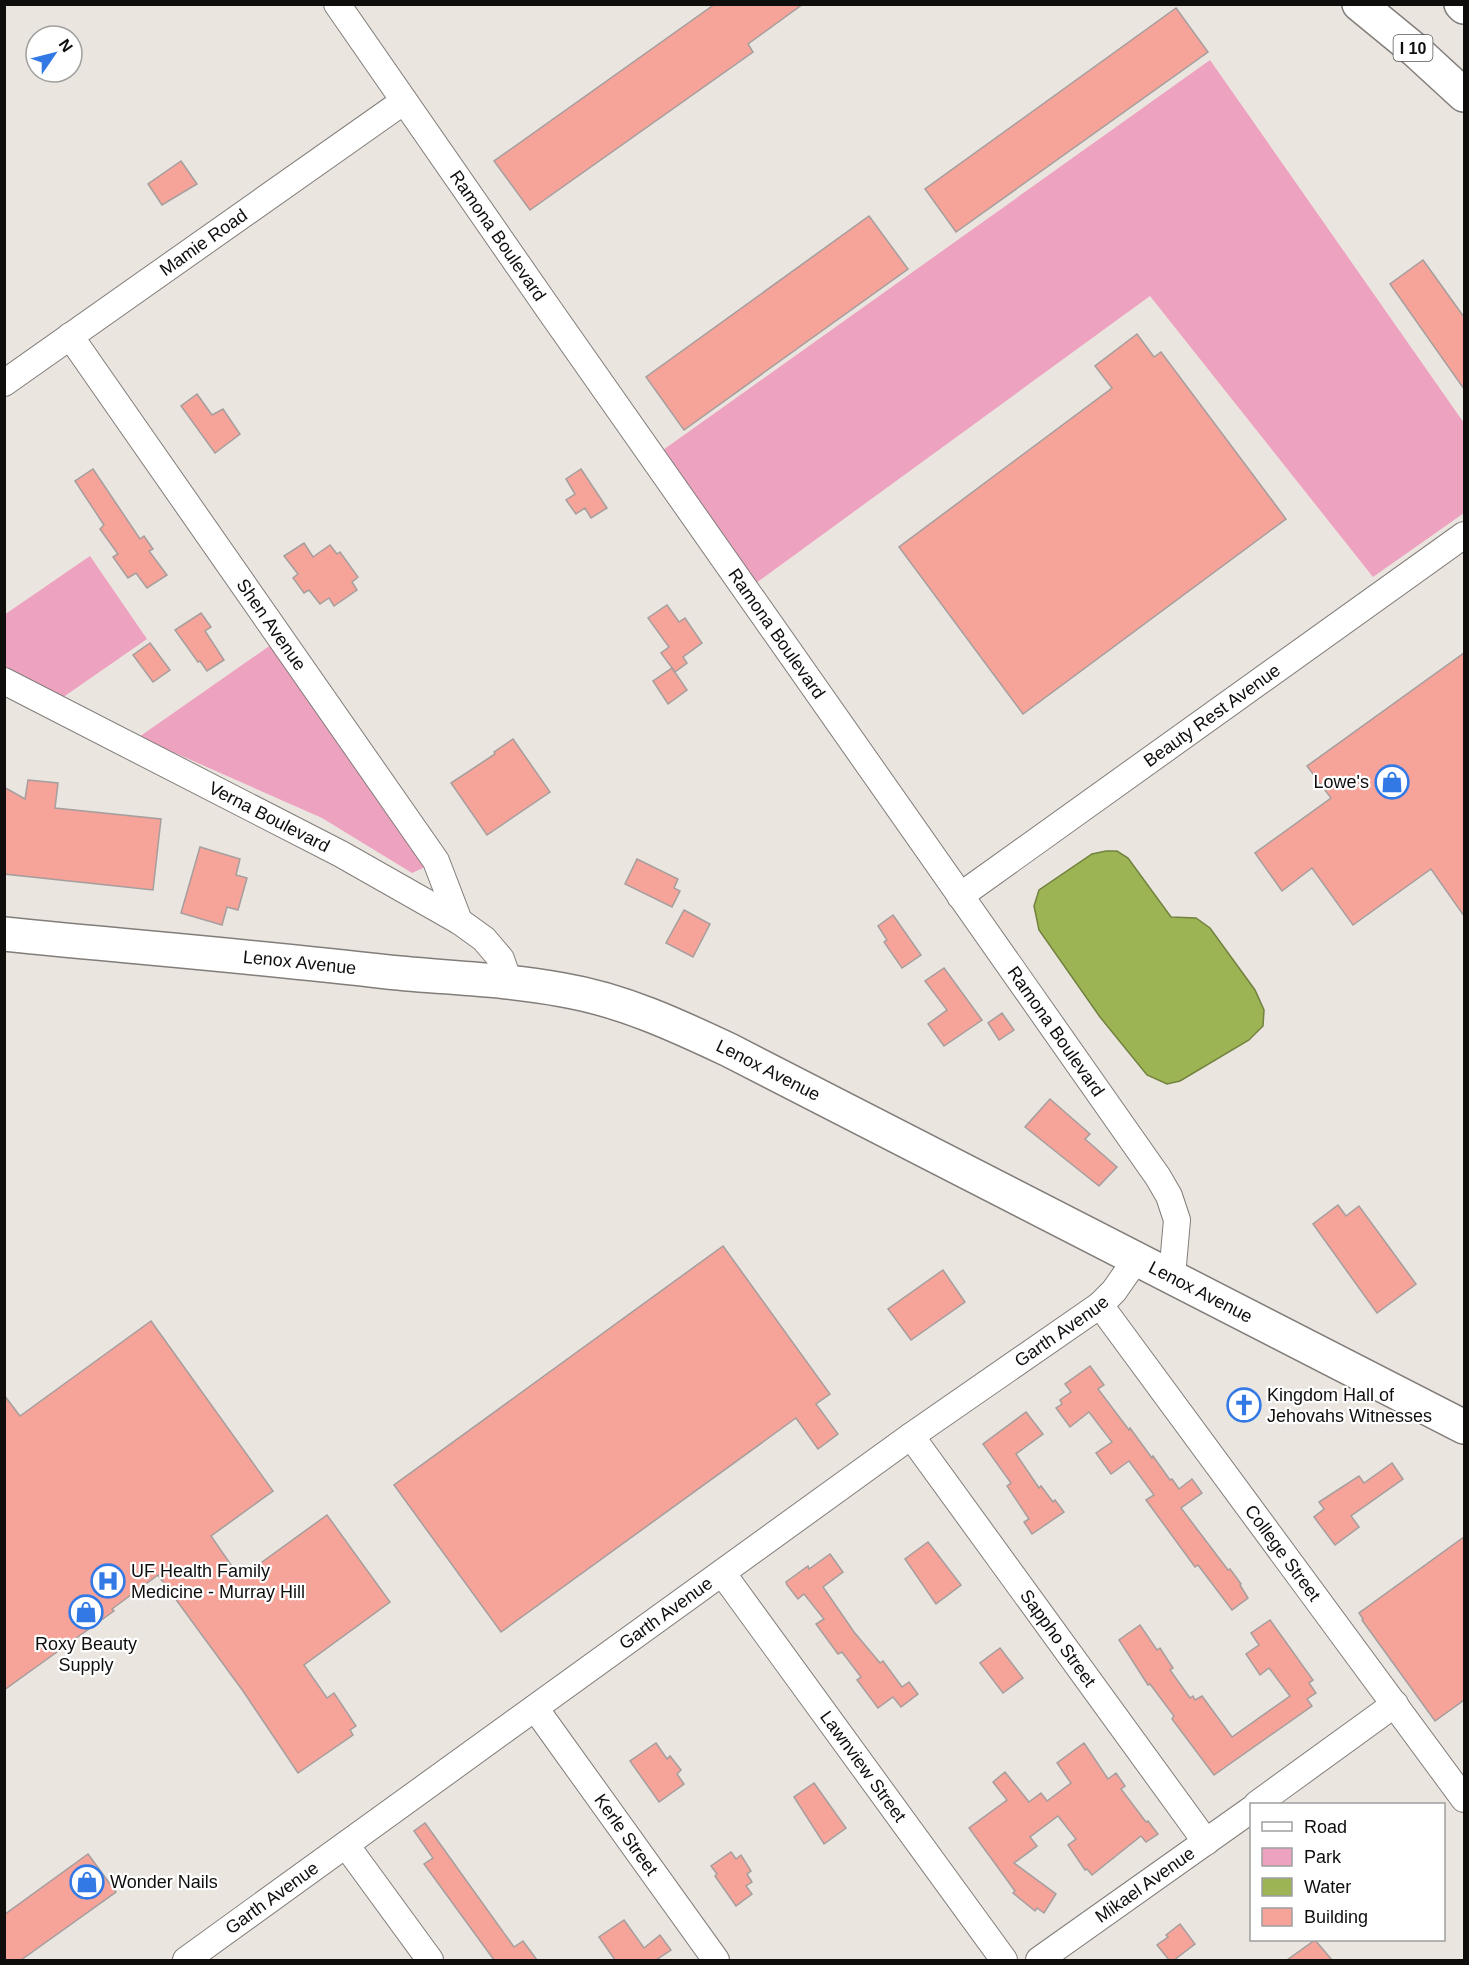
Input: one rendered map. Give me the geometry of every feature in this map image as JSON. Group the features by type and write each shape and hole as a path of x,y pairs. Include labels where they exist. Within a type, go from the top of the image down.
{"main road":[{"name":"I 10","path":"1359,4 1464,95"},
{"name":"Lenox Avenue","path":"4,934 415,975 509,982 565,990 634,1008 694,1033 1464,1427"}],"street":[{"name":"Ramona Boulevard","path":"337,4 1158,1177 1169,1196 1177,1220 1172,1276"},
{"name":"Mamie Road","path":"4,383 404,100"},
{"name":"Shen Avenue","path":"70,336 436,861 459,921"},
{"name":"Beauty Rest Avenue","path":"960,896 1464,535"},
{"name":"Verna Boulevard","path":"4,681 341,854 459,921 484,939 501,959 509,982"},
{"name":"Garth Avenue","path":"186,1960 911,1436 1100,1305 1114,1291 1137,1258"},
{"name":"College Street","path":"1100,1305 1464,1799"},
{"name":"Sappho Street","path":"911,1436 1206,1842"},
{"name":"Lawnview Street","path":"723,1574 1004,1960"},
{"path":"1258,1803 1395,1704"},
{"name":"Kerle Street","path":"535,1708 716,1960"},
{"name":"Mikael Avenue","path":"1039,1960 1250,1810"},
{"path":"346,1845 430,1960"}],"green space":[{"path":"1210,60 1464,423 1464,513 1373,577 1150,296 756,583 663,450"},
{"path":"90,556 147,639 62,698 5,669 4,615"},
{"path":"275,642 423,857 423,868 412,873 322,818 139,737"}],"water":[{"path":"1117,851 1128,858 1171,917 1196,918 1210,928 1255,990 1264,1010 1263,1026 1249,1040 1180,1081 1167,1084 1147,1075 1100,1017 1039,930 1034,906 1039,890 1092,854"}],"building":[{"path":"715,4 803,4 748,44 753,52 530,210 494,161"},
{"path":"1176,8 1208,52 956,232 925,189"},
{"path":"181,161 197,184 162,205 148,184"},
{"path":"869,216 908,269 684,430 646,377"},
{"path":"1423,260 1464,317 1464,389 1390,284"},
{"path":"1137,334 1154,357 1161,352 1286,519 1023,714 899,547 1112,388 1095,366"},
{"path":"197,394 212,415 223,409 240,434 215,453 181,406"},
{"path":"93,469 140,539 144,536 153,549 149,551 167,575 147,588 136,573 128,578 113,557 118,554 100,529 104,525 75,481"},
{"path":"581,469 607,508 591,518 585,508 576,514 566,500 575,494 566,479"},
{"path":"304,543 313,557 330,545 337,554 340,552 358,577 352,582 357,590 334,606 329,598 320,604 309,590 304,593 293,578 298,574 284,556"},
{"path":"667,605 679,622 685,618 702,643 683,657 687,663 675,672 661,653 669,647 648,618"},
{"path":"201,613 211,627 205,631 224,660 207,671 175,630"},
{"path":"150,643 170,670 153,682 133,655"},
{"name":"Lowe's","path":"1464,653 1464,916 1431,869 1353,925 1312,868 1282,891 1255,853 1331,798 1307,766"},
{"path":"672,668 687,690 668,704 653,681"},
{"path":"513,739 550,792 487,835 451,783 495,754 494,752"},
{"path":"28,780 58,783 55,808 161,819 153,890 4,874 4,787 25,799"},
{"path":"200,847 240,859 236,875 247,878 238,910 227,907 222,925 181,913"},
{"path":"637,859 678,879 674,888 680,891 672,907 625,884"},
{"path":"684,910 710,924 693,957 666,943"},
{"path":"893,915 921,955 902,968 884,942 887,940 878,926"},
{"path":"944,968 982,1020 944,1046 928,1024 947,1010 925,981"},
{"path":"1002,1013 1014,1030 999,1040 988,1023"},
{"path":"1050,1099 1090,1134 1085,1139 1117,1167 1099,1186 1025,1127"},
{"path":"1338,1205 1346,1216 1359,1206 1416,1284 1377,1313 1313,1224"},
{"path":"723,1246 830,1394 816,1404 838,1434 818,1449 796,1418 501,1632 394,1485"},
{"path":"943,1270 965,1302 911,1340 888,1309"},
{"path":"151,1321 273,1491 211,1536 240,1578 327,1515 390,1602 304,1665 327,1698 334,1693 356,1726 350,1730 353,1735 298,1773 243,1691 158,1575 112,1609 114,1611 4,1690 4,1395 20,1416"},
{"path":"1090,1366 1104,1385 1098,1389 1170,1480 1172,1479 1179,1489 1192,1479 1202,1493 1181,1508 1228,1570 1230,1569 1248,1598 1232,1610 1198,1565 1195,1567 1146,1500 1154,1495 1129,1461 1111,1474 1096,1453 1112,1442 1089,1412 1070,1427 1056,1408 1062,1404 1060,1400 1071,1392 1065,1384"},
{"path":"1026,1412 1043,1434 1016,1454 1039,1488 1041,1486 1064,1512 1032,1534 1024,1522 1029,1519 1007,1486 1011,1483 983,1444"},
{"path":"1392,1463 1403,1479 1351,1516 1359,1527 1335,1545 1314,1517 1324,1509 1319,1502 1359,1476 1364,1483"},
{"path":"1464,1537 1464,1700 1435,1721 1359,1613"},
{"path":"928,1542 961,1585 936,1604 905,1559"},
{"path":"830,1554 843,1572 823,1587 854,1632 880,1663 883,1661 902,1687 909,1682 918,1694 901,1707 893,1697 878,1708 857,1680 861,1677 842,1652 838,1654 816,1624 824,1619 804,1594 798,1599 787,1585 786,1582 808,1566 809,1569"},
{"path":"1270,1620 1313,1680 1309,1683 1316,1693 1307,1699 1312,1706 1214,1775 1172,1719 1174,1716 1150,1684 1148,1685 1119,1640 1140,1625 1157,1650 1160,1648 1173,1668 1170,1670 1190,1698 1193,1696 1195,1700 1202,1696 1232,1737 1290,1696 1269,1668 1260,1675 1246,1654 1259,1645 1251,1633"},
{"path":"1000,1648 1023,1678 1003,1693 980,1663"},
{"path":"656,1743 667,1759 670,1756 681,1770 677,1774 684,1784 659,1802 630,1761"},
{"path":"1084,1743 1108,1779 1116,1773 1125,1786 1121,1789 1158,1834 1146,1842 1141,1836 1092,1875 1087,1869 1085,1870 1068,1845 1076,1839 1058,1816 1030,1837 1037,1846 1014,1863 1056,1894 1044,1913 1037,1908 1035,1911 1013,1893 1015,1891 969,1828 1007,1800 993,1782 1005,1772 1029,1802 1041,1793 1047,1801 1071,1783 1057,1763"},
{"path":"814,1783 846,1828 824,1844 794,1797"},
{"path":"425,1823 514,1947 523,1941 537,1960 494,1960 424,1864 433,1858 414,1831"},
{"path":"731,1852 736,1859 741,1855 751,1871 747,1874 752,1882 746,1886 752,1894 736,1906 715,1876 717,1874 711,1866"},
{"path":"88,1854 116,1892 21,1960 4,1960 4,1915"},
{"path":"624,1920 644,1948 660,1935 671,1950 656,1960 615,1960 599,1937"},
{"path":"1180,1924 1195,1944 1174,1960 1169,1960 1157,1945"},
{"path":"1316,1941 1332,1960 1287,1960"}],"place":[{"name":"Lowe's","path":"1392,782"},
{"name":"Kingdom Hall of Jehovahs Witnesses","path":"1244,1405"},
{"name":"UF Health Family Medicine - Murray Hill","path":"108,1581"},
{"name":"Roxy Beauty Supply","path":"86,1612"},
{"name":"Wonder Nails","path":"87,1882"}]}
